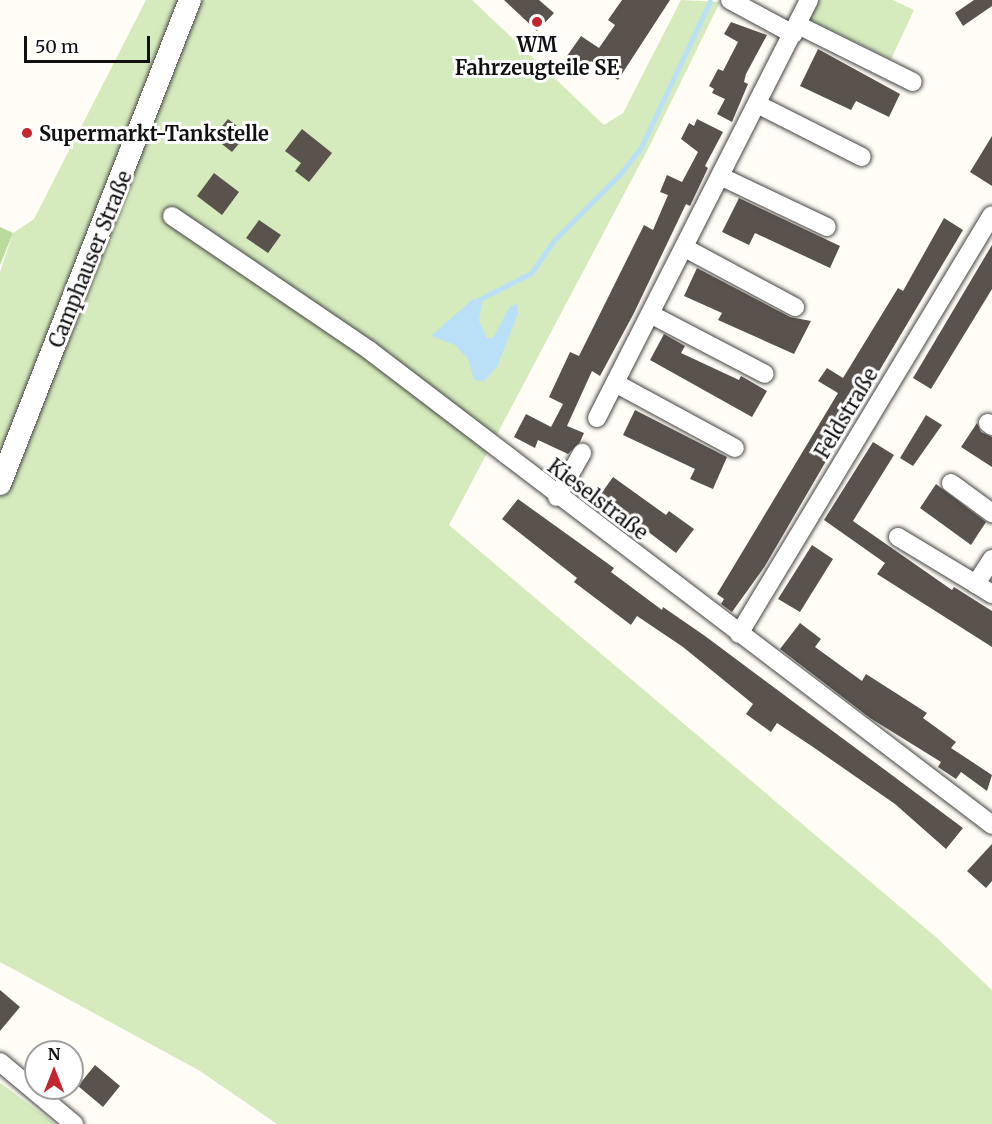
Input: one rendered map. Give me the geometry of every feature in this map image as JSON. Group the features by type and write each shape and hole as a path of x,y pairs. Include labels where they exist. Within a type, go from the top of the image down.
{"street":[{"name":"Camphauser Straße","path":"0,484 70,311 190,0"},
{"path":"730,0 913,82"},
{"path":"597,418 617,384 759,105 809,0"},
{"path":"759,105 861,158"},
{"path":"722,177 827,227"},
{"name":"Feldstraße","path":"739,633 992,215"},
{"name":"Kieselstraße","path":"172,216 369,350 557,497 991,822"},
{"path":"685,248 795,307"},
{"path":"652,315 765,374"},
{"path":"617,384 735,448"},
{"path":"557,497 582,453"},
{"path":"951,483 992,513"},
{"path":"898,537 992,594"},
{"path":"976,584 992,559"},
{"path":"0,1062 74,1124"}],"green space":[{"path":"146,0 472,0 604,125 623,113 681,0 720,2 649,147 449,525 937,938 992,990 992,1124 277,1124 200,1071 0,962 0,272 13,233 34,219"},
{"path":"818,0 893,0 914,10 891,59 809,20"},
{"path":"0,227 13,233 0,265"},
{"path":"0,1083 6,1087 55,1124 0,1124"}],"water":[{"path":"473,299 482,301 479,321 487,338 493,338 510,306 517,304 518,313 497,367 484,381 474,380 468,359 455,345 431,336"}],"building":[{"name":"WM Fahrzeugteile SE","path":"504,0 539,0 554,13 537,31"},
{"path":"622,0 670,0 618,80 591,61 585,68 567,56 581,36 599,48 615,25 608,20"},
{"path":"974,0 992,0 992,6 963,26 955,13"},
{"path":"731,22 767,35 746,74 744,82 748,84 732,122 717,114 725,99 712,93 714,89 709,86 718,69 723,71 738,42 724,34"},
{"path":"818,49 900,94 889,117 856,101 851,110 800,86"},
{"path":"228,119 247,134 232,152 213,137"},
{"path":"697,119 723,132 705,166 708,168 690,206 686,204 634,313 600,376 592,371 567,426 584,433 580,442 568,454 538,440 535,448 514,437 526,414 551,427 563,404 549,397 570,352 579,356 644,225 653,230 668,195 660,192 667,175 682,182 698,152 681,139 689,123 694,126"},
{"path":"302,129 332,153 309,182 295,171 301,163 285,151"},
{"path":"992,136 992,186 970,172"},
{"path":"214,173 239,192 222,215 197,196"},
{"path":"739,198 840,246 830,268 755,233 749,245 722,232"},
{"path":"944,218 963,230 853,415 825,454 829,456 765,566 732,612 721,604 724,599 717,594 838,393 818,381 827,368 843,378 898,288 903,291"},
{"path":"259,220 281,235 268,253 246,238"},
{"path":"992,245 992,289 931,389 913,378"},
{"path":"697,268 790,317 811,321 794,354 718,320 722,313 684,296"},
{"path":"664,334 685,346 681,353 739,380 741,376 767,391 752,417 650,360"},
{"path":"635,410 727,457 713,489 690,479 695,469 623,435"},
{"path":"926,415 942,425 913,466 900,458"},
{"path":"977,423 981,432 992,437 992,467 961,447"},
{"path":"873,442 894,455 853,521 952,590 954,587 992,611 992,647 877,574 885,563 824,520"},
{"path":"613,477 666,515 669,511 694,529 676,553 638,524 635,528 620,518 618,522 593,505"},
{"path":"936,484 986,522 971,545 920,508"},
{"path":"518,499 614,568 611,572 662,610 663,607 705,636 963,828 946,849 895,804 813,747 777,723 771,732 746,714 753,704 683,647 637,616 631,625 574,582 577,578 502,519"},
{"path":"812,545 833,559 800,612 778,599"},
{"path":"800,623 821,639 815,647 862,681 866,674 927,713 923,718 956,742 951,748 992,775 987,791 961,772 956,779 938,767 941,762 870,718 780,649"},
{"path":"992,844 992,881 986,888 967,871"},
{"path":"0,990 20,1007 0,1031"},
{"path":"95,1065 120,1086 103,1107 84,1091 84,1079"}],"waterway":[{"path":"478,300 531,273 553,241 620,174 641,147 710,1"}],"place":[{"name":"WM Fahrzeugteile SE","path":"537,22"},
{"name":"Supermarkt-Tankstelle","path":"27,133"}]}
